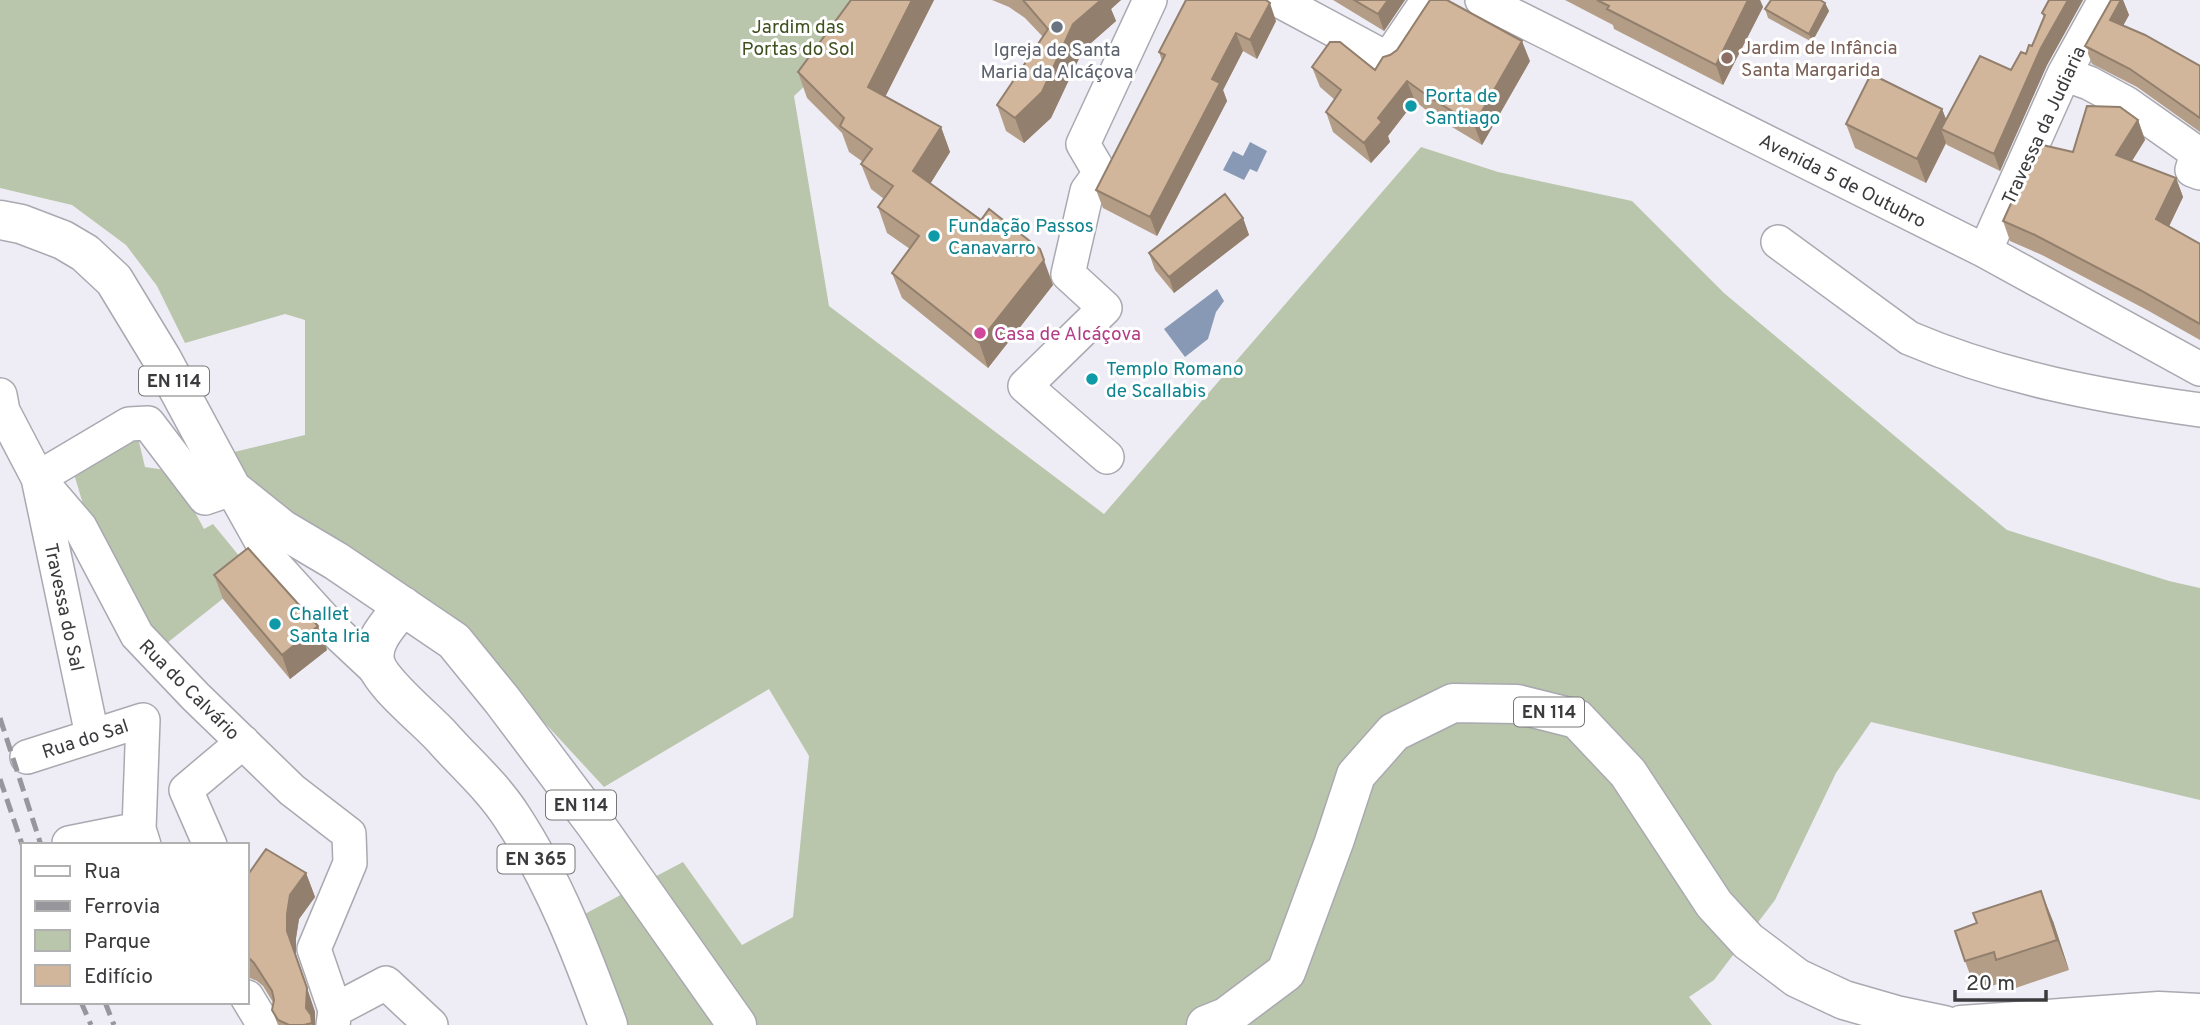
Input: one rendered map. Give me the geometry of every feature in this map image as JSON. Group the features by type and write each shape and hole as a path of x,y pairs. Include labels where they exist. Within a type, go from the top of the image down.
{"main road":[{"name":"EN 114","path":"0,220 21,224 63,240 85,253 114,280 162,359 232,489 282,529 336,561 454,641 596,825 737,1025"},
{"path":"382,675 376,663 377,642 402,606"},
{"name":"EN 365","path":"382,675 492,790 512,816 537,860 576,942 608,1025"},
{"name":"EN 114","path":"1206,1025 1226,1017 1286,972 1356,775 1394,732 1452,703 1465,703 1517,704 1577,719 1628,773 1714,904 1748,941 1797,978 1844,1000 1944,1025"},
{"path":"1961,1025 2159,1011 2200,1013"}],"street":[{"path":"1107,457 1025,386 1105,308 1068,274 1087,191 1100,173 1083,144 1150,0"},
{"path":"1278,0 1388,58 1428,0"},
{"name":"Avenida 5 de Outubro","path":"1482,0 1985,251 2200,369"},
{"name":"Travessa da Judiaria","path":"1985,251 2064,74 2105,0"},
{"path":"2064,74 2089,83 2126,103 2197,153 2192,170 2200,173"},
{"path":"1778,242 1909,338 2044,383 2200,410"},
{"name":"Rua do Calvário","path":"0,395 4,411 38,478 80,527 136,635 292,790 349,834 350,863 314,948 334,1018"},
{"path":"38,478 129,424 148,423 205,498 232,489 274,564 334,630 382,675"},
{"name":"Travessa do Sal","path":"38,478 92,735"},
{"name":"Rua do Sal","path":"27,757 143,720 142,837"},
{"path":"209,843 186,790 243,743"},
{"path":"69,843 142,837"},
{"path":"334,1018 386,983 431,1025"},
{"path":"248,999 264,1025"}],"green space":[{"name":"Jardim das Portas do Sol","path":"0,0 876,0 809,82 794,96 829,306 1104,514 1421,147 1498,172 1632,201 1724,293 2007,530 2169,581 2200,588 2200,800 1871,722 1836,773 1775,900 1714,980 1689,997 1712,1025 624,1025 579,917 683,862 742,945 793,917 809,756 769,689 604,787 518,694 264,503 230,453 305,435 305,320 285,314 185,343 157,286 126,245 72,205 0,188"},
{"path":"131,438 139,442 145,467 173,471 204,529 213,524 254,574 162,647 93,538 72,467"}],"water":[{"path":"1250,142 1267,151 1257,172 1250,169 1244,180 1223,170 1233,151 1243,156"},
{"path":"1217,289 1224,301 1216,312 1208,339 1185,357 1164,329"}],"building":[{"path":"851,0 912,0 868,87 941,127 913,171 981,220 989,209 1040,249 1044,260 979,342 892,273 919,236 878,207 893,186 861,164 872,149 840,126 844,118 798,72"},
{"path":"1023,0 1101,0 1073,24 1042,92 1015,118 997,105 1048,29"},
{"path":"1186,0 1266,0 1270,3 1250,40 1236,33 1212,79 1220,83 1150,217 1096,190 1165,55 1159,52"},
{"path":"1354,0 1388,0 1378,14"},
{"path":"1430,0 1447,0 1522,41 1474,125 1407,81 1378,118 1382,122 1364,143 1326,112 1341,90 1312,67 1330,42 1340,42 1375,70 1383,57 1397,50"},
{"path":"1597,0 1748,0 1716,65 1607,9 1609,6"},
{"path":"1771,0 1820,0 1825,3 1809,34 1765,9"},
{"path":"2049,0 2068,0 2041,48 1994,154 1941,129 1980,56 2011,70 2021,52 2026,54 2029,45 2032,46"},
{"path":"2111,0 2121,0 2110,20 2145,35 2200,66 2200,118 2130,69 2085,46"},
{"path":"1871,74 1942,109 1917,159 1846,124"},
{"path":"2087,106 2120,107 2138,120 2116,155 2176,178 2156,219 2200,244 2200,324 2035,235 2003,221 2038,144 2073,152"},
{"path":"1225,194 1243,218 1169,277 1149,253"},
{"name":"Challet Santa Iria","path":"248,548 318,626 282,655 214,575"},
{"path":"266,849 306,873 290,895 287,931 307,988 306,1008 312,1023 289,1025 278,1020 272,1010 272,991 248,957 248,875"},
{"path":"2041,891 2057,940 1996,960 1994,952 1965,961 1955,931 1977,923 1973,913"}],"railway":[{"path":"0,718 40,843"},
{"path":"0,779 22,843"},
{"path":"82,1004 91,1025"},
{"path":"106,1004 114,1025"}],"place":[{"name":"Igreja de Santa Maria da Alcáçova","path":"1057,27"},
{"name":"Jardim de Infância Santa Margarida","path":"1727,58"},
{"name":"Porta de Santiago","path":"1411,106"},
{"name":"Fundação Passos Canavarro","path":"934,236"},
{"name":"Casa de Alcáçova","path":"980,333"},
{"name":"Templo Romano de Scallabis","path":"1092,379"},
{"name":"Challet Santa Iria","path":"275,624"}]}
